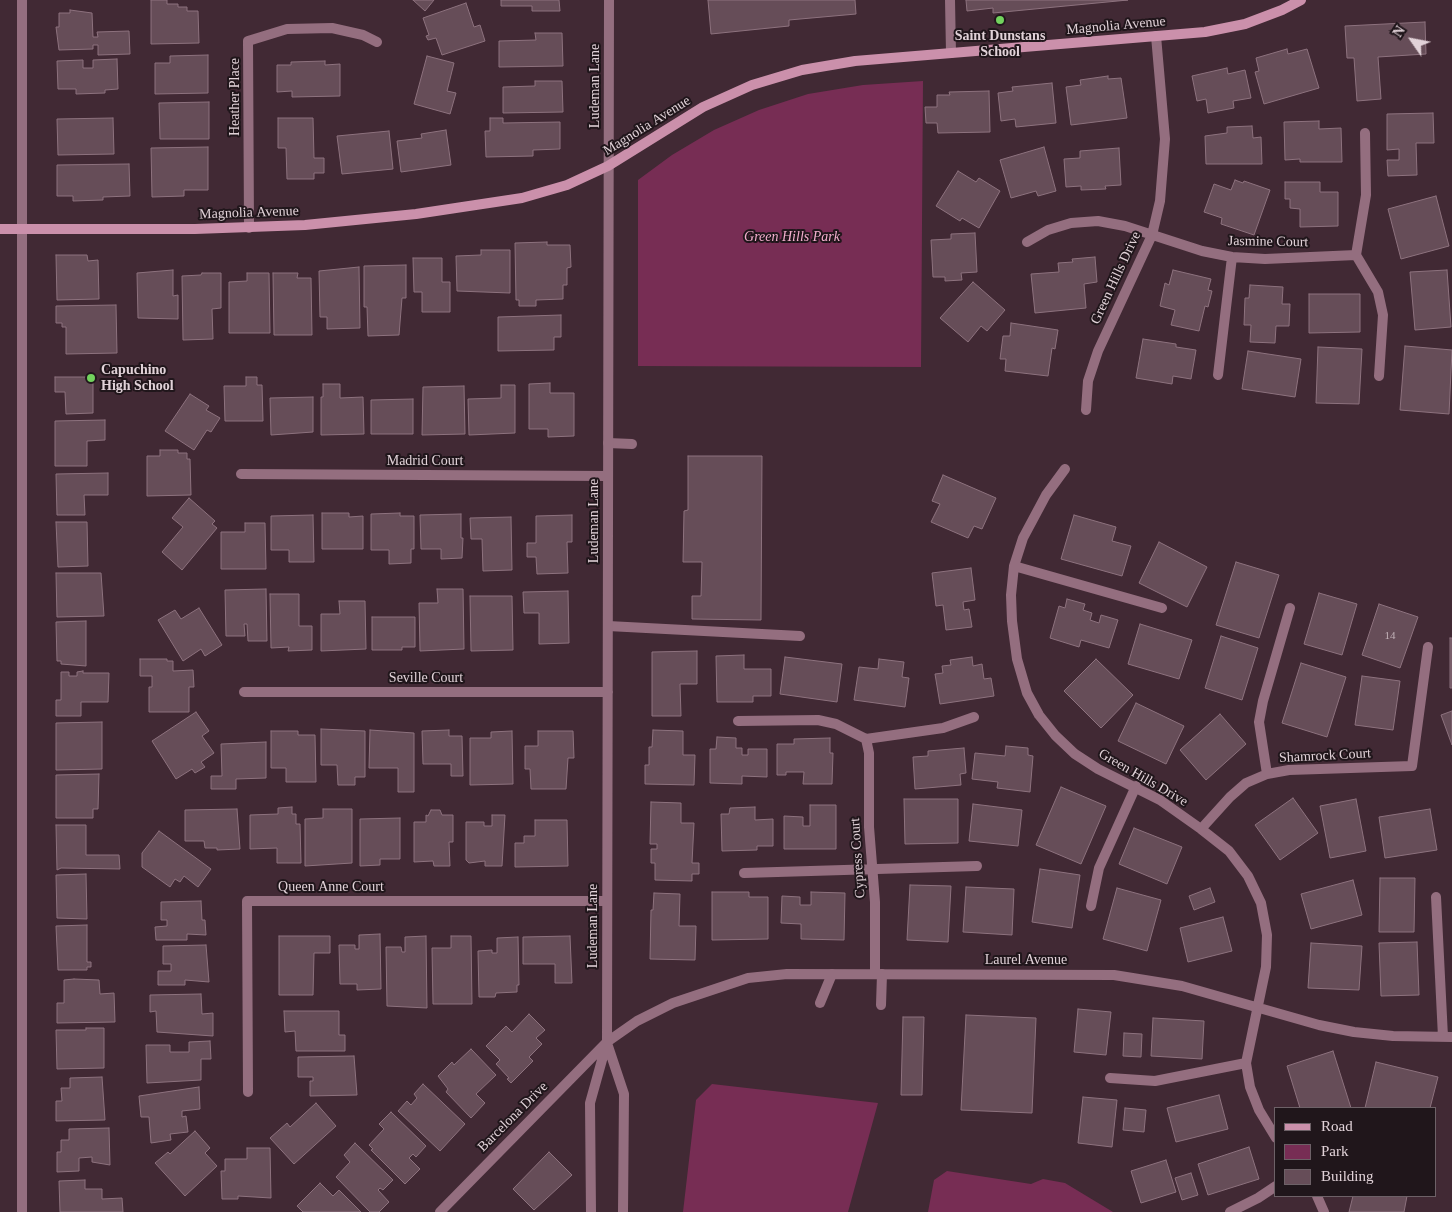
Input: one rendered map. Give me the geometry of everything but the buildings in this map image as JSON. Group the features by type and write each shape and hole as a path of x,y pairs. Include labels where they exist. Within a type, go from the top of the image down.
{"main road":[{"name":"Magnolia Avenue","path":"0,229 249,228 389,217 522,198 567,185 608,166 703,107 752,85 802,70 838,64 951,53 1205,32 1245,24 1282,10 1301,0"}],"street":[{"path":"22,0 22,1212"},
{"name":"Ludeman Lane","path":"591,1212 590,1103 607,1042 609,0"},
{"path":"950,0 951,53"},
{"name":"Heather Place","path":"249,228 248,41 287,29 332,28 363,35 377,42"},
{"name":"Green Hills Drive","path":"1086,410 1088,381 1098,350 1152,235 1160,201 1165,139 1156,36"},
{"path":"1365,133 1366,195 1356,255 1378,292 1383,315 1379,376"},
{"name":"Jasmine Court","path":"1027,242 1048,230 1071,223 1098,221 1124,226 1202,251 1232,257 1265,259 1356,255"},
{"path":"1218,375 1232,257"},
{"path":"608,443 632,444"},
{"name":"Green Hills Drive","path":"1065,469 1046,495 1028,530 1014,566 1011,595 1012,621 1017,659 1027,693 1039,714 1055,735 1075,754 1098,769 1136,786 1201,829 1234,858 1248,876 1260,903 1267,935 1266,967 1246,1063 1250,1087 1259,1110 1274,1135"},
{"name":"Madrid Court","path":"241,474 608,476"},
{"path":"1014,566 1162,608"},
{"path":"1267,774 1259,722 1262,701 1290,608"},
{"path":"608,626 800,636"},
{"name":"Shamrock Court","path":"1201,829 1230,797 1246,783 1267,774 1289,770 1412,766 1428,647"},
{"name":"Seville Court","path":"244,692 608,692"},
{"path":"738,721 818,720 836,724 866,739 943,728 974,717"},
{"name":"Cypress Court","path":"866,739 869,753 868,819 873,869 881,1005"},
{"path":"1091,906 1099,868 1136,786"},
{"path":"744,873 977,866"},
{"path":"1436,897 1448,1037"},
{"name":"Queen Anne Court","path":"248,1092 247,901 606,901"},
{"name":"Laurel Avenue","path":"607,1042 637,1021 673,1003 710,989 748,978 787,974 1114,975 1182,986 1258,1008 1354,1032 1448,1037"},
{"path":"820,1003 832,974"},
{"name":"Ludeman Lane","path":"607,1042 624,1094 623,1212"},
{"name":"Barcelona Drive","path":"440,1212 607,1042"},
{"path":"1110,1078 1155,1080 1246,1063"},
{"path":"1230,1212 1274,1187"},
{"path":"1317,1197 1324,1212"}],"green space":[{"name":"Green Hills Park","path":"923,81 921,367 638,366 638,180 672,155 714,130 759,110 808,94 863,85"},
{"path":"712,1084 878,1103 848,1212 683,1212 696,1100"},
{"path":"947,1171 1031,1184 1043,1179 1065,1183 1113,1212 928,1212 934,1180"}],"place":[{"name":"Saint Dunstans School","path":"1000,20"},
{"name":"Capuchino High School","path":"91,378"}]}
